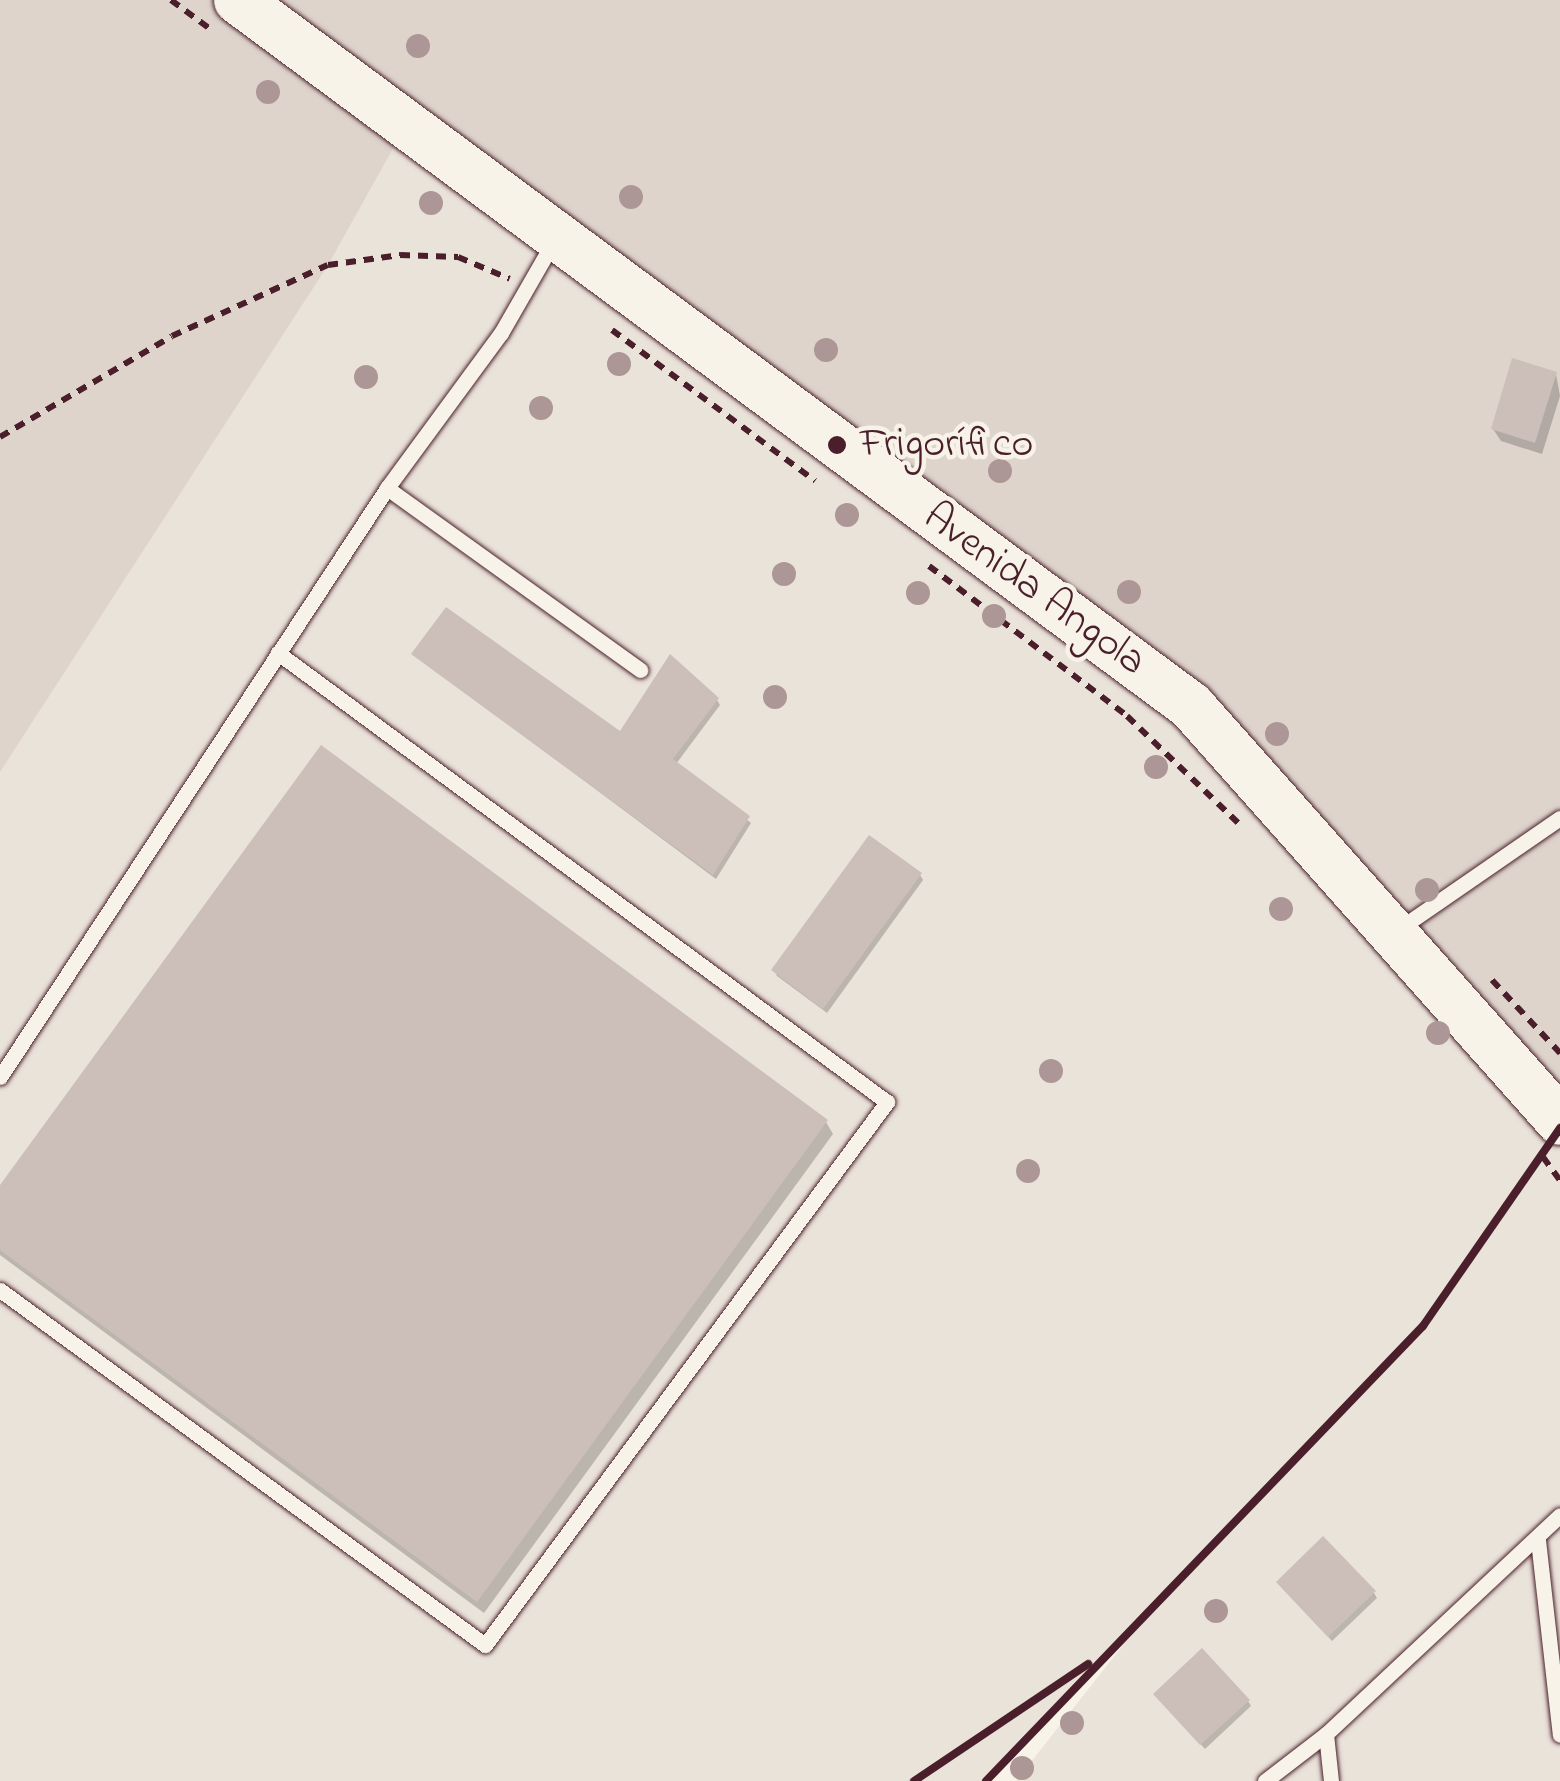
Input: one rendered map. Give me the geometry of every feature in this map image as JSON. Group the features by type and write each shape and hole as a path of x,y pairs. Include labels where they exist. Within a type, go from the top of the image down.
{"main road":[{"name":"Avenida Angola","path":"232,21 556,238 1191,706 1393,934 1546,1133"}],"lane":[{"path":"0,1077 387,488 501,333 522,287 556,238"},
{"path":"387,488 640,670"},
{"path":"0,1290 484,1644 887,1102 278,653"},
{"path":"1393,934 1560,818"},
{"path":"1265,1781 1326,1734 1538,1540 1560,1515"},
{"path":"1538,1540 1560,1735"},
{"path":"1326,1734 1331,1781"}],"path":[{"path":"171,0 232,21"},
{"path":"0,437 172,336 328,266 400,255 458,257 491,266 522,287"},
{"path":"595,318 824,488"},
{"path":"914,554 1127,716 1248,832"},
{"path":"1546,1133 1560,1180"}],"shaded area":[{"path":"0,0 1560,0 1560,1121 1191,706 406,125 328,265 0,772"},
{"path":"406,124 1560,818 1560,1781 1016,1781 1127,1640 986,1781 0,1781 0,766"}],"building":[{"path":"1512,358 1557,372 1535,443 1491,429"},
{"path":"446,607 620,731 670,654 719,698 673,759 750,816 713,875 411,654"},
{"path":"321,745 828,1120 477,1602 0,1250 0,1185"},
{"path":"869,835 922,873 823,1009 771,970"},
{"path":"1323,1536 1376,1591 1328,1637 1276,1582"},
{"path":"1202,1648 1250,1700 1200,1745 1153,1694"}],"railway":[{"path":"986,1781 1423,1326 1560,1128"},
{"path":"914,1781 1088,1664"}],"place":[{"name":"Frigorífico","path":"837,445"}]}
